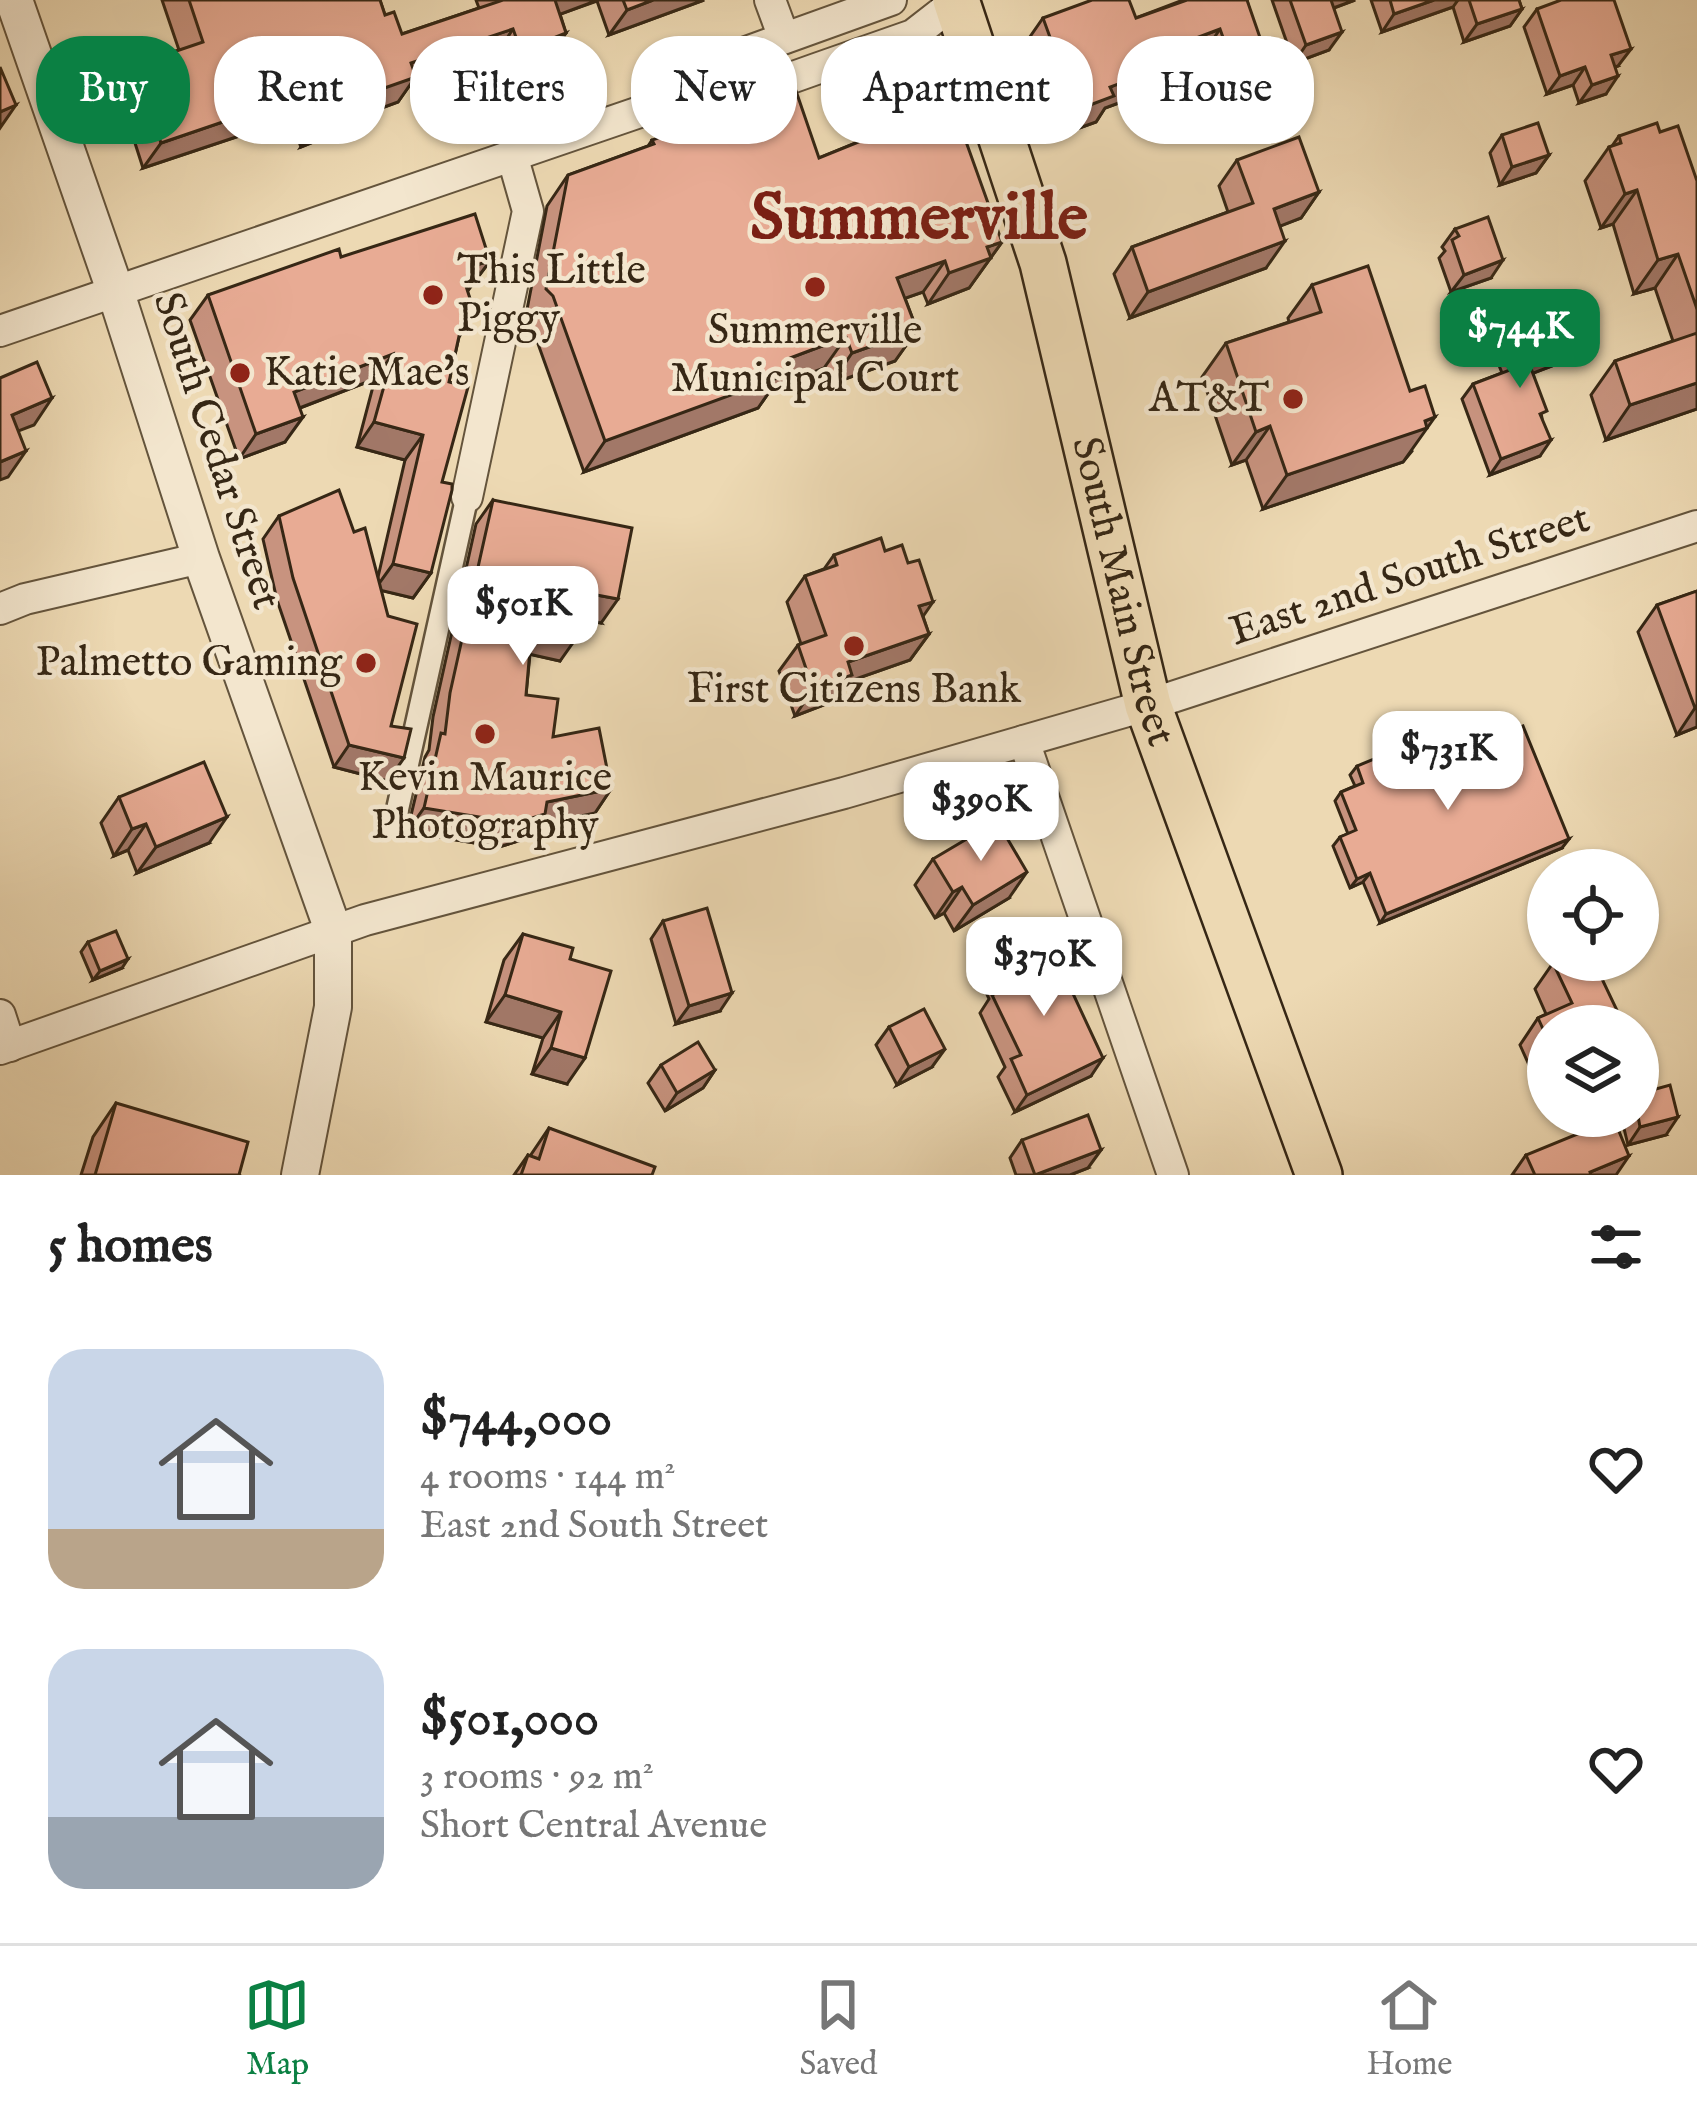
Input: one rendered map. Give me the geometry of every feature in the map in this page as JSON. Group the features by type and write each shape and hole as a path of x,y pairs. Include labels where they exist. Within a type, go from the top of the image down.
{"main road":[{"name":"South Main Street","path":"957,0 1043,263 1148,705 1318,1175"}],"street":[{"name":"South Cedar Street","path":"14,0 116,293 201,558 333,930 333,1007 300,1175"},
{"path":"770,0 783,36"},
{"path":"790,36 891,0"},
{"path":"945,0 957,0"},
{"path":"797,76 913,34 957,0"},
{"path":"0,332 631,115"},
{"path":"394,826 528,211 512,155"},
{"name":"East 2nd South Street","path":"5,1047 333,930 1024,742 1697,526"},
{"path":"0,609 201,558"},
{"path":"1024,742 1173,1175"},
{"path":"0,1015 5,1047"}],"building":[{"path":"189,0 380,0 385,15 394,12 402,34 503,0 555,0 566,33 516,36 513,29 492,36 410,36 410,79 386,87 386,36 214,36 214,125 190,133 190,46 203,42"},
{"path":"623,0 653,0 627,10"},
{"path":"1092,0 1129,0 1136,18 1187,0 1247,0 1259,36 1222,36 1220,29 1201,36 1117,36 1117,84 1110,87 1114,96 1093,104 1093,36 1050,36 1043,18"},
{"path":"1290,0 1331,0 1342,32 1314,42 1314,36 1303,36"},
{"path":"1390,0 1434,0 1394,14"},
{"path":"1469,0 1519,0 1522,9 1477,24"},
{"path":"1561,0 1614,0 1631,49 1611,55 1618,76 1592,85 1585,67 1560,76 1537,9"},
{"path":"0,67 16,105 0,112"},
{"path":"797,94 819,158 853,144 967,144 1002,242 987,247 991,258 949,273 945,261 897,278 917,330 852,353 846,337 790,358 780,377 605,441 553,296 546,289 568,175 654,144 797,144"},
{"path":"1538,123 1549,155 1512,167 1502,135"},
{"path":"1657,123 1660,132 1678,126 1697,181 1697,309 1678,254 1658,260 1637,190 1625,194 1609,147 1621,143 1619,136"},
{"path":"1280,144 1302,144 1319,192 1274,209 1285,241 1148,292 1132,247 1253,203 1237,160"},
{"path":"475,214 490,261 476,265 479,275 464,280 475,314 463,318 449,382 468,387 442,482 452,484 452,490 431,573 393,564 423,435 374,422 393,354 294,392 303,417 256,434 208,295 339,249 341,257"},
{"path":"1488,217 1503,260 1464,275 1452,240 1459,236 1455,229"},
{"name":"AT&T","path":"1368,266 1410,391 1425,386 1435,417 1425,421 1427,428 1287,475 1270,426 1256,432 1226,343 1321,312 1312,285"},
{"path":"1555,315 1568,348 1529,363 1547,411 1540,414 1551,440 1501,459 1473,384 1518,367 1505,337"},
{"path":"1697,333 1697,383 1630,405 1615,361"},
{"path":"37,362 52,398 12,415 26,451 0,462 0,378"},
{"path":"339,490 354,532 365,528 388,616 417,624 391,726 411,729 404,758 349,745 293,578 279,516"},
{"path":"493,500 632,528 618,599 586,593 577,637 532,627 526,695 558,699 553,737 599,728 611,789 547,802 545,814 516,823 424,808 441,733 445,734"},
{"name":"First Citizens Bank","path":"881,538 885,551 902,545 908,563 919,560 933,602 919,606 929,634 848,662 852,675 813,689 798,645 826,635 805,576 837,565 834,555"},
{"path":"1697,591 1697,708 1695,708 1657,605"},
{"path":"1472,719 1482,742 1523,726 1569,839 1545,849 1527,849 1527,856 1386,914 1370,873 1357,879 1340,837 1356,830 1341,792 1363,783 1357,766"},
{"path":"204,762 227,817 156,847 146,824 132,829 119,797"},
{"path":"997,821 1027,872 973,905 962,887 953,892 933,859"},
{"path":"707,908 732,993 689,1006 663,921"},
{"path":"116,931 128,959 100,971 88,942"},
{"path":"523,934 573,948 570,959 611,971 585,1058 551,1048 561,1012 505,995"},
{"path":"1054,942 1103,1058 1027,1095 1011,1059 1021,1055 992,995 1005,989 996,970"},
{"path":"1562,981 1603,981 1614,1005 1567,1005 1572,1003"},
{"path":"924,1009 945,1049 909,1067 889,1027"},
{"path":"698,1042 715,1070 677,1093 661,1065"},
{"path":"1670,1085 1678,1117 1659,1122 1659,1088"},
{"path":"116,1103 248,1142 239,1175 95,1175"},
{"path":"1088,1115 1101,1150 1035,1175 1022,1140"},
{"path":"549,1128 655,1167 652,1175 521,1175 528,1155 539,1159"},
{"path":"1570,1137 1621,1137 1629,1156 1591,1175 1535,1175 1526,1155"}],"place":[{"name":"Summerville Municipal Court","path":"815,287"},
{"name":"This Little Piggy","path":"433,295"},
{"name":"Katie Mae's","path":"240,373"},
{"name":"AT&T","path":"1293,399"},
{"name":"First Citizens Bank","path":"854,646"},
{"name":"Palmetto Gaming","path":"366,663"},
{"name":"Kevin Maurice Photography","path":"485,734"}],"district":[{"name":"Summerville","path":"919,220"}]}
